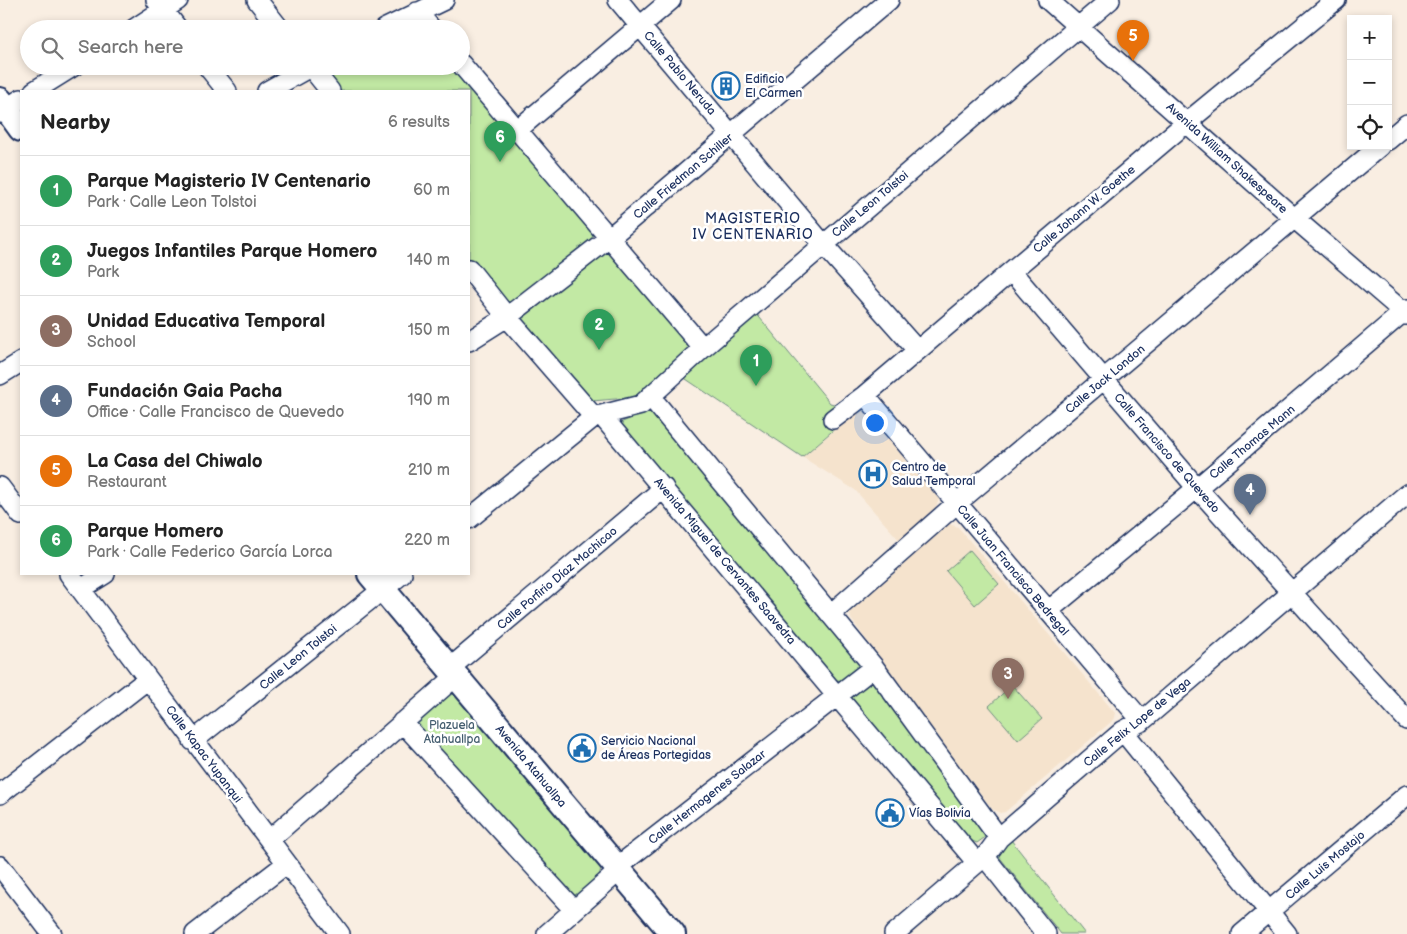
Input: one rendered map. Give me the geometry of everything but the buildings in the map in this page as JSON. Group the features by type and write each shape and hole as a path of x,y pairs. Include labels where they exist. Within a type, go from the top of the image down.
{"main road":[{"path":"7,105 20,127"},
{"name":"Avenida Atahuallpa","path":"377,581 673,934"}],"street":[{"path":"257,0 273,20"},
{"path":"402,20 444,0"},
{"name":"Calle Pablo Neruda","path":"618,0 823,244 917,350"},
{"path":"516,131 671,0"},
{"name":"Calle Friedman Schiller","path":"470,340 506,317 609,238 889,0"},
{"name":"Avenida William Shakespeare","path":"1048,0 1294,218 1406,312"},
{"name":"Calle Leon Tolstoi","path":"470,518 598,416 641,405 703,348 823,244 1110,0"},
{"name":"Calle Johann W. Goethe","path":"833,419 865,395 1186,123 1336,0"},
{"path":"145,20 166,3 174,20"},
{"path":"418,12 425,20"},
{"path":"36,90 60,75"},
{"path":"214,75 226,90"},
{"path":"269,90 295,75"},
{"path":"318,75 329,90"},
{"path":"470,75 703,348"},
{"path":"1392,137 1407,124"},
{"name":"Calle Jack London","path":"831,614 957,503 1375,150"},
{"name":"Avenida Miguel de Cervantes Saavedra","path":"470,269 506,317 664,488 837,697 1046,934"},
{"name":"Calle Francisco de Quevedo","path":"1011,271 1197,488 1407,720"},
{"name":"Calle Thomas Mann","path":"1048,611 1406,312"},
{"path":"0,375 20,363"},
{"name":"Calle Juan Francisco Bedregal","path":"865,395 1142,722"},
{"path":"650,396 874,667 999,838"},
{"path":"0,486 11,509"},
{"name":"Calle Porfirio Díaz Machicao","path":"269,840 402,722 453,672 664,488"},
{"name":"Calle Felix Lope de Vega","path":"894,934 981,860 999,838 1122,731 1142,722 1407,494"},
{"name":"Calle Kapac Yupanqui","path":"70,575 340,934"},
{"path":"81,589 103,575"},
{"name":"Calle Leon Tolstoi","path":"193,741 377,581 398,575"},
{"name":"Calle Hermogenes Salazar","path":"547,934 619,871 626,860 874,667"},
{"path":"0,794 148,678"},
{"path":"402,722 574,910"},
{"path":"1122,731 1287,934"},
{"name":"Calle Luis Mostajo","path":"1242,934 1407,795"},
{"path":"194,934 286,864"},
{"path":"0,866 52,934"}],"shaded area":[{"name":"Centro de Salud Temporal","path":"861,408 939,499 934,512 901,542 855,490 802,457"},
{"path":"949,524 958,527 1115,713 1111,722 1005,812 1000,813 992,809 851,619 849,610"}],"green space":[{"path":"328,75 457,75 470,90 338,90"},
{"path":"470,90 593,233 592,241 510,307 506,306 470,259"},
{"path":"604,250 611,251 690,343 691,350 639,397 592,401 522,322 521,317"},
{"path":"755,312 830,403 838,405 845,420 802,457 680,375"},
{"path":"652,409 861,659 859,669 843,681 832,679 618,424"},
{"path":"970,550 999,584 975,605 946,571"},
{"path":"875,682 987,832 984,838 977,843 970,840 846,702 858,688"},
{"path":"1012,685 1042,719 1018,740 989,706"},
{"name":"Plazuela Atahuallpa","path":"452,691 456,693 526,779 601,866 595,883 573,904 409,725"},
{"path":"1011,840 1085,934 1061,934 997,854"}],"place":[{"name":"La Casa del Chiwalo","path":"1133,61"},
{"name":"Edificio El Carmen","path":"726,86"},
{"name":"Parque Homero","path":"500,162"},
{"name":"Juegos Infantiles Parque Homero","path":"599,350"},
{"name":"Parque Magisterio IV Centenario","path":"756,386"},
{"name":"Centro de Salud Temporal","path":"873,474"},
{"name":"Fundación Gaia Pacha","path":"1250,515"},
{"name":"Unidad Educativa Temporal","path":"1008,699"},
{"name":"Servicio Nacional de Áreas Portegidas","path":"582,748"},
{"name":"Vías Bolivia","path":"890,813"}],"district":[{"name":"MAGISTERIO IV CENTENARIO","path":"753,226"}]}
